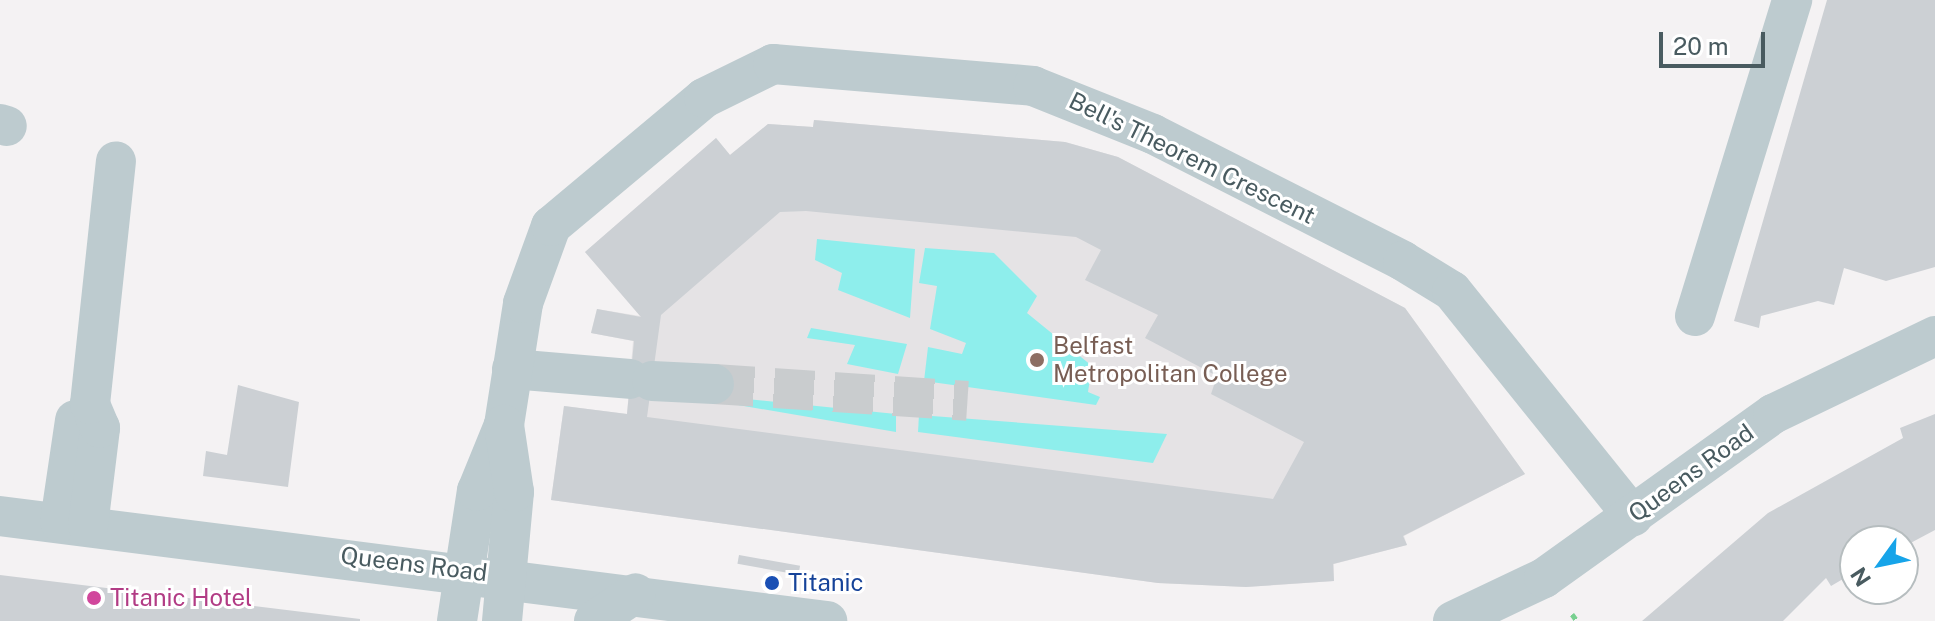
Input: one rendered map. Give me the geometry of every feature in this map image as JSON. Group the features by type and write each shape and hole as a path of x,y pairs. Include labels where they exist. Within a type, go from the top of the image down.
{"street":[{"path":"1695,316 1792,0"},
{"name":"Bell's Theorem Crescent","path":"457,621 462,570 477,491 504,425 523,303 551,226 738,77 773,64 1033,86 1153,134 1452,291 1633,516"},
{"path":"74,524 74,420 90,404 116,161"},
{"name":"Queens Road","path":"1453,621 1514,596 1633,516 1773,414 1935,336"},
{"path":"512,369 714,384"},
{"name":"Bell's Theorem Crescent","path":"502,621 514,492 504,425"},
{"name":"Queens Road","path":"0,516 506,575 827,621"},
{"path":"594,621 636,593"}],"path":[{"path":"1572,614 1577,621"}],"shaded area":[{"name":"Belfast Metropolitan College","path":"814,120 1065,142 1118,157 1405,308 1525,474 1404,536 1407,545 1334,564 1334,581 1247,587 1158,583 551,500 564,406 627,414 633,341 591,333 597,309 640,316 585,252 716,138 730,155 768,124 813,127"}],"water":[{"path":"817,239 915,249 910,318 838,290 842,273 815,260"},
{"path":"925,248 994,253 1037,296 1027,313 1092,366 1088,392 1100,397 1096,405 924,381 928,347 962,354 966,343 930,329 937,286 919,283"},
{"path":"811,328 907,344 898,374 847,364 855,345 807,338"},
{"path":"737,398 896,414 896,432 738,405"},
{"path":"919,415 1167,434 1153,463 918,432"}],"building":[{"path":"1827,0 1935,0 1935,267 1886,281 1844,268 1834,305 1818,301 1761,316 1759,328 1734,321"},
{"name":"Belfast Metropolitan College","path":"814,120 1065,142 1118,157 1405,308 1525,474 1403,536 1407,545 1333,564 1334,581 1246,587 1158,583 551,500 564,406 627,414 634,341 591,333 597,309 641,317 585,252 716,138 730,155 768,124 813,127","holes":["806,211 1076,237 1101,250 1085,280 1158,315 1145,338 1217,376 1211,394 1304,442 1273,499 647,417 661,315 780,212"]},
{"path":"238,385 299,402 288,487 203,476 206,451 227,455"},
{"path":"1935,414 1935,530 1919,538 1919,525 1839,525 1839,581 1831,586 1826,578 1783,621 1642,621 1768,513 1903,438 1900,428"},
{"path":"739,555 800,566 798,575 737,564"},
{"name":"Titanic Hotel","path":"0,575 360,619 360,621 0,621"}],"tunnel":[{"path":"714,384 967,401"}],"place":[{"name":"Belfast Metropolitan College","path":"1037,360"},
{"name":"Titanic","path":"772,583"},
{"name":"Titanic Hotel","path":"94,598"}]}
